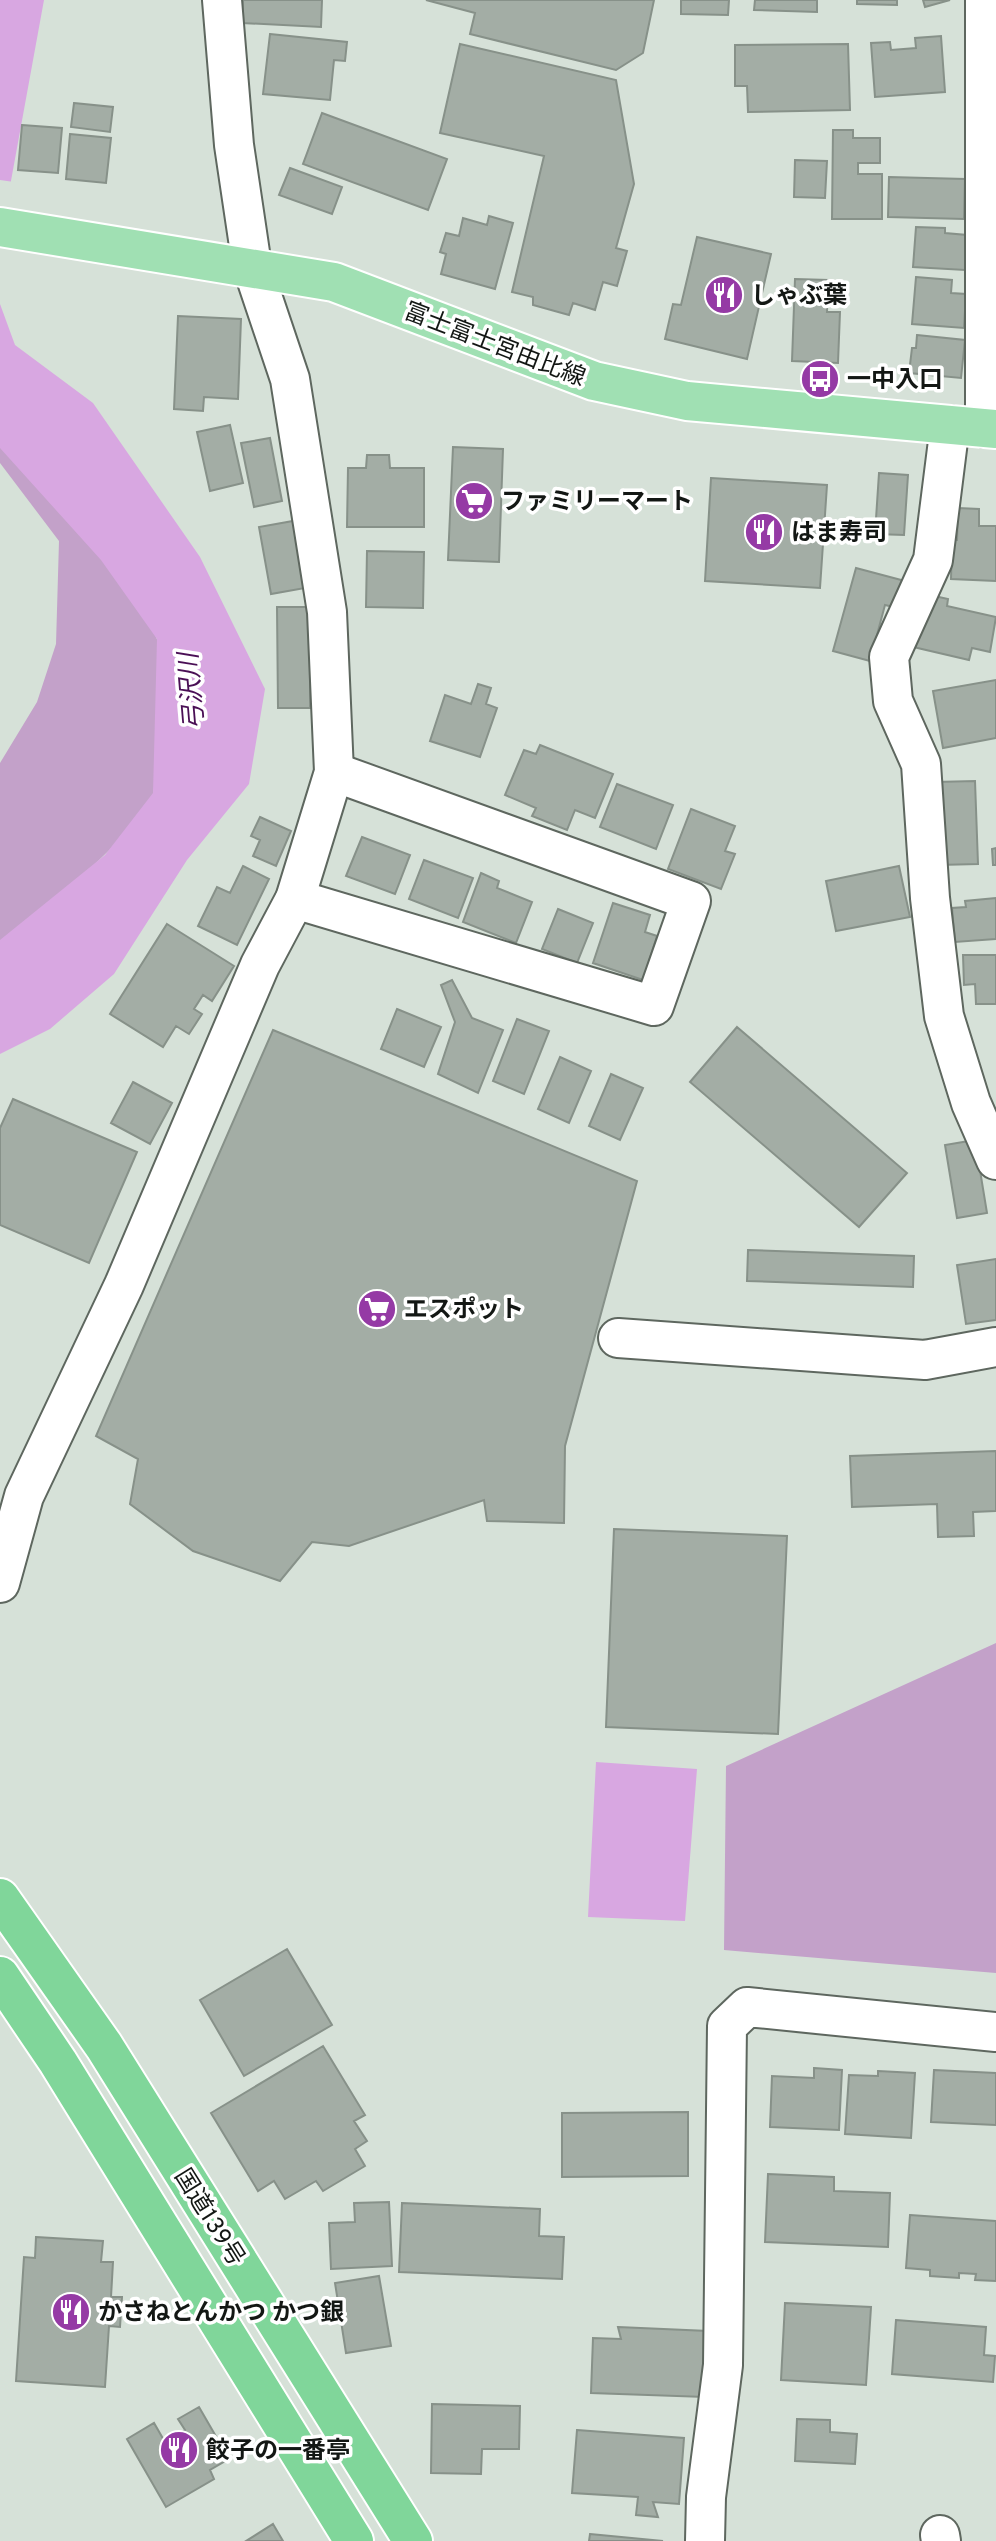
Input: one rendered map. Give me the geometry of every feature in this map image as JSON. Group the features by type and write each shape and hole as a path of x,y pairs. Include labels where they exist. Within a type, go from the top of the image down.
{"highway":[{"name":"国道139号","path":"0,1898 104,2046 413,2541"},
{"name":"国道139号","path":"0,1976 58,2062 355,2541"}],"main road":[{"name":"富士富士宮由比線","path":"7,228 334,282 594,382 687,401 977,428"}],"street":[{"path":"0,1583 24,1496 124,1285 260,965 295,899 334,772 327,612 290,379 252,267 234,145 222,0"},
{"path":"985,0 977,428 933,560 889,657 893,701 921,764 930,898 944,1016 971,1103 996,1160"},
{"path":"295,899 654,1006 691,901 334,772"},
{"path":"618,1338 925,1360 996,1347"},
{"path":"705,2541 706,2497 723,2365 727,2026 747,2007 996,2032"}],"shaded area":[{"path":"0,405 134,584 173,678 150,811 0,955 0,763 37,702 56,644 59,541 0,463"},
{"path":"996,1643 996,1973 724,1950 726,1766"}],"water":[{"path":"0,0 44,0 0,241"},
{"name":"弓沢川","path":"0,304 15,345 93,403 200,557 265,689 249,784 187,860 114,974 50,1029 0,1054 0,940 105,855 153,793 157,639 101,560 0,448"},
{"path":"596,1762 697,1769 685,1921 588,1917"}],"pier":[{"path":"0,180 14,182 3,241 0,244"}],"building":[{"path":"243,0 322,0 321,27 242,23"},
{"path":"426,0 654,0 643,53 616,70 470,34 475,13"},
{"path":"681,0 729,0 728,15 681,14"},
{"path":"755,0 817,0 817,12 754,10"},
{"path":"857,0 897,0 897,5 857,4"},
{"path":"923,0 950,0 925,7"},
{"path":"270,34 347,42 345,61 334,60 330,100 263,94"},
{"path":"941,36 945,92 875,97 871,43 890,42 891,50 916,48 915,38"},
{"path":"460,44 616,80 634,184 616,248 627,251 617,286 603,282 595,310 573,303 569,315 533,305 533,297 512,292 544,156 440,133"},
{"path":"848,44 850,110 748,112 747,86 735,86 735,45"},
{"path":"74,103 113,107 110,132 71,127"},
{"path":"322,113 447,159 428,210 303,164"},
{"path":"22,125 62,128 58,173 18,170"},
{"path":"833,130 853,130 853,138 880,138 880,163 858,163 858,174 882,174 882,219 832,219"},
{"path":"70,134 111,138 106,183 66,179"},
{"path":"795,160 827,161 825,198 794,197"},
{"path":"290,168 342,187 332,214 279,195"},
{"path":"889,177 965,179 964,219 888,217"},
{"path":"489,216 513,223 495,289 441,274 446,254 440,252 446,233 459,236 463,218 487,225"},
{"path":"916,227 945,228 945,233 967,235 965,270 913,267"},
{"path":"697,237 771,254 747,359 665,339 673,304 681,305"},
{"path":"916,277 952,280 951,293 966,294 964,328 912,324"},
{"path":"795,279 828,280 827,312 840,312 838,363 792,361"},
{"path":"178,316 241,319 238,399 204,397 203,411 174,409"},
{"path":"917,335 965,340 961,378 909,373 912,348 916,348"},
{"path":"230,425 243,483 210,491 197,432"},
{"path":"270,438 282,501 254,507 241,443"},
{"path":"453,447 503,449 499,562 448,560"},
{"path":"367,455 389,455 390,468 424,468 424,527 347,527 348,468 366,468"},
{"path":"879,473 908,475 904,535 875,534"},
{"path":"711,478 827,485 820,588 705,581"},
{"path":"958,508 979,509 979,526 996,526 996,581 951,579 952,540 957,540"},
{"path":"293,521 305,588 271,594 259,527"},
{"path":"367,551 424,552 423,608 366,607"},
{"path":"856,568 905,581 898,608 885,605 870,661 833,651"},
{"path":"930,595 948,599 947,606 996,617 990,652 972,648 969,660 909,646"},
{"path":"277,607 310,607 310,708 278,708"},
{"path":"996,680 996,738 943,748 933,691"},
{"path":"478,684 491,688 486,704 497,708 480,757 430,741 445,695 471,704"},
{"path":"540,745 613,774 595,818 575,810 567,830 532,816 536,808 505,795 524,750 536,754"},
{"path":"975,781 978,864 938,865 935,782"},
{"path":"617,784 673,805 656,849 600,827"},
{"path":"691,809 735,826 725,851 735,854 721,889 668,869"},
{"path":"260,817 291,831 276,866 253,856 260,840 251,836"},
{"path":"362,837 410,855 395,894 346,876"},
{"path":"996,848 996,865 993,865 992,849"},
{"path":"424,860 473,878 458,918 409,899"},
{"path":"243,866 269,879 237,945 198,926 217,887 230,893"},
{"path":"899,866 910,917 836,931 826,881"},
{"path":"481,873 499,881 497,888 532,902 516,943 463,922"},
{"path":"996,898 996,939 955,942 952,908 966,907 965,901"},
{"path":"613,903 650,915 645,932 657,936 643,980 593,963"},
{"path":"558,909 593,923 577,963 542,949"},
{"path":"167,924 234,966 212,1001 203,995 194,1009 202,1014 189,1034 176,1026 163,1047 110,1014"},
{"path":"963,955 996,955 996,1004 976,1004 975,984 964,985"},
{"path":"452,980 472,1018 503,1030 478,1093 438,1074 455,1022 441,985"},
{"path":"397,1009 441,1027 424,1067 381,1049"},
{"path":"517,1019 549,1031 524,1094 493,1081"},
{"path":"737,1027 907,1173 859,1227 690,1082"},
{"name":"エスポット","path":"273,1030 637,1181 565,1446 564,1523 487,1521 484,1500 349,1546 312,1542 280,1581 193,1551 130,1504 138,1459 96,1436"},
{"path":"560,1057 591,1071 569,1123 538,1109"},
{"path":"611,1074 643,1088 620,1140 589,1126"},
{"path":"133,1082 172,1103 150,1144 111,1123"},
{"path":"13,1099 137,1152 89,1263 0,1225 0,1128"},
{"path":"975,1140 987,1213 957,1218 945,1145"},
{"path":"748,1250 914,1256 913,1287 747,1281"},
{"path":"996,1259 996,1320 966,1324 957,1265"},
{"path":"996,1451 996,1511 973,1512 974,1536 938,1537 937,1504 852,1507 850,1456"},
{"path":"614,1529 787,1536 778,1734 606,1727"},
{"path":"287,1949 332,2025 244,2076 200,2000"},
{"path":"323,2046 365,2115 354,2121 367,2141 355,2149 365,2166 323,2191 316,2181 285,2199 274,2181 258,2191 211,2113"},
{"path":"814,2068 842,2070 839,2130 770,2127 772,2076 814,2078"},
{"path":"934,2070 996,2073 996,2125 931,2122"},
{"path":"878,2071 915,2073 911,2138 845,2134 849,2075 878,2076"},
{"path":"688,2112 688,2176 562,2177 562,2113"},
{"path":"768,2174 834,2177 834,2191 890,2193 888,2247 765,2242"},
{"path":"389,2202 392,2266 331,2269 329,2223 355,2222 354,2203"},
{"path":"402,2203 540,2209 539,2236 564,2237 562,2279 399,2272"},
{"path":"910,2215 996,2221 996,2281 975,2280 976,2274 959,2273 959,2278 930,2276 930,2270 906,2268"},
{"name":"かさねとんかつ かつ銀","path":"36,2237 103,2241 101,2262 113,2262 111,2297 122,2297 120,2327 109,2326 105,2387 16,2381 24,2257 35,2258"},
{"path":"379,2276 391,2346 346,2353 335,2283"},
{"path":"785,2303 871,2307 866,2385 781,2380"},
{"path":"896,2320 986,2327 984,2355 995,2356 993,2382 892,2374"},
{"path":"618,2327 708,2331 705,2397 591,2393 593,2338 621,2339"},
{"path":"432,2404 520,2406 519,2449 482,2449 481,2474 431,2473"},
{"name":"餃子の一番亭","path":"199,2407 229,2459 210,2470 214,2479 166,2507 127,2439 154,2423 165,2442 185,2430 178,2419"},
{"path":"797,2419 830,2420 830,2432 857,2434 855,2464 795,2461"},
{"path":"577,2430 684,2438 679,2504 653,2502 658,2517 636,2515 638,2497 572,2493"},
{"path":"273,2524 283,2541 246,2541"},
{"path":"590,2534 663,2541 589,2541"}],"place":[{"name":"しゃぶ葉","path":"724,295"},
{"name":"一中入口","path":"820,379"},
{"name":"ファミリーマート","path":"474,501"},
{"name":"はま寿司","path":"764,532"},
{"name":"エスポット","path":"377,1309"},
{"name":"かさねとんかつ かつ銀","path":"71,2312"},
{"name":"餃子の一番亭","path":"179,2450"}]}
